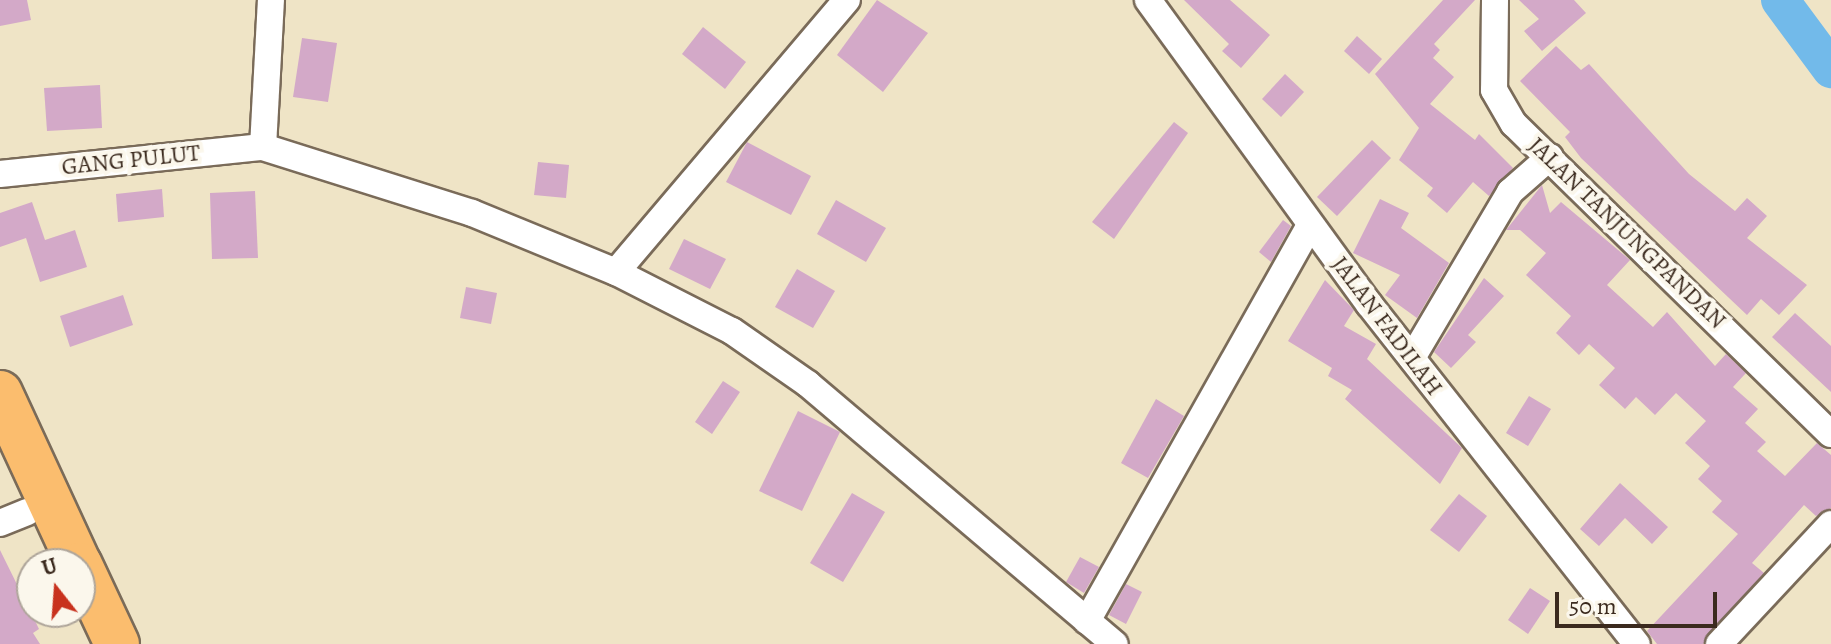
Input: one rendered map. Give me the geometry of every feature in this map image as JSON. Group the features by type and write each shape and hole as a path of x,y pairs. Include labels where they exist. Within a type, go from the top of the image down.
{"highway":[{"path":"0,393 72,548"},
{"path":"0,450 14,518 39,548"},
{"path":"96,599 117,644"}],"street":[{"path":"271,0 263,147 472,213 616,272 732,331 808,384 1115,644"},
{"path":"616,272 847,0"},
{"name":"JALAN FADILAH","path":"1148,0 1310,225 1637,644"},
{"name":"JALAN TANJUNGPANDAN","path":"1495,0 1494,90 1514,124 1831,434"},
{"name":"GANG PULUT","path":"0,174 263,147"},
{"path":"1412,358 1510,192 1550,157"},
{"path":"1087,621 1310,225"},
{"path":"1719,644 1831,524"}],"building":[{"path":"0,0 27,0 31,20 0,26"},
{"path":"877,0 928,33 883,92 837,55"},
{"path":"1184,0 1230,0 1270,35 1241,68 1222,51 1229,44"},
{"path":"1443,0 1475,0 1434,44 1440,50 1433,58 1454,77 1430,104 1475,140 1479,134 1513,168 1489,196 1473,182 1447,213 1427,196 1433,188 1399,160 1419,128 1375,74"},
{"path":"1519,0 1574,0 1586,13 1542,51 1524,31 1539,19"},
{"path":"703,27 746,62 725,89 682,54"},
{"path":"1357,36 1382,59 1369,74 1344,51"},
{"path":"302,38 337,43 328,102 293,97"},
{"path":"1556,46 1581,70 1589,64 1689,174 1735,211 1747,198 1767,216 1747,238 1807,285 1779,315 1761,299 1747,315 1581,158 1565,137 1570,132 1520,81"},
{"path":"1285,74 1304,92 1281,117 1262,99"},
{"path":"100,85 102,128 47,131 44,88"},
{"path":"1174,122 1188,133 1114,239 1092,222"},
{"path":"1372,140 1391,158 1337,216 1317,197"},
{"path":"747,142 811,176 791,215 726,182"},
{"path":"538,162 569,165 566,198 534,195"},
{"path":"1542,185 1550,213 1561,202 1630,260 1607,285 1653,327 1667,312 1715,366 1726,354 1746,373 1733,387 1758,409 1745,423 1766,442 1757,451 1785,476 1817,443 1831,455 1831,508 1816,516 1804,505 1752,563 1764,573 1703,644 1657,644 1647,631 1738,534 1712,512 1722,501 1698,479 1710,466 1685,443 1706,421 1676,393 1655,415 1636,397 1625,409 1599,385 1615,368 1589,344 1579,355 1556,333 1571,316 1526,275 1546,253 1520,230 1506,230"},
{"path":"162,189 164,217 118,222 116,194"},
{"path":"255,191 258,258 212,259 210,193"},
{"path":"1380,199 1409,213 1401,228 1449,263 1417,318 1385,295 1400,275 1353,253"},
{"path":"836,200 886,228 866,262 817,234"},
{"path":"32,202 45,240 75,230 87,267 40,282 26,238 0,247 0,213"},
{"path":"1283,220 1291,226 1271,262 1259,252"},
{"path":"684,239 726,259 710,289 669,269"},
{"path":"797,269 835,291 813,328 775,307"},
{"path":"1484,278 1504,296 1468,335 1476,342 1451,368 1434,352"},
{"path":"1325,280 1354,310 1344,326 1376,344 1367,359 1462,448 1440,484 1345,399 1352,390 1328,376 1332,368 1288,341"},
{"path":"466,287 497,293 491,324 460,318"},
{"path":"123,295 133,325 70,347 60,316"},
{"path":"1795,313 1831,346 1831,392 1772,337"},
{"path":"723,381 740,392 712,434 695,422"},
{"path":"1529,396 1551,409 1528,446 1506,433"},
{"path":"1156,399 1184,416 1148,478 1121,463"},
{"path":"798,411 840,432 802,511 759,491"},
{"path":"1620,483 1668,527 1652,544 1625,518 1599,546 1580,529"},
{"path":"852,493 885,512 843,582 810,563"},
{"path":"1459,494 1487,516 1459,552 1430,530"},
{"path":"0,550 16,582 16,628 39,628 33,633 40,644 0,644"},
{"path":"1080,557 1099,567 1084,593 1066,582"},
{"path":"1126,584 1142,592 1126,624 1109,615"},
{"path":"1530,588 1550,601 1528,634 1508,620"}],"waterway":[{"path":"1780,0 1831,69"}]}
